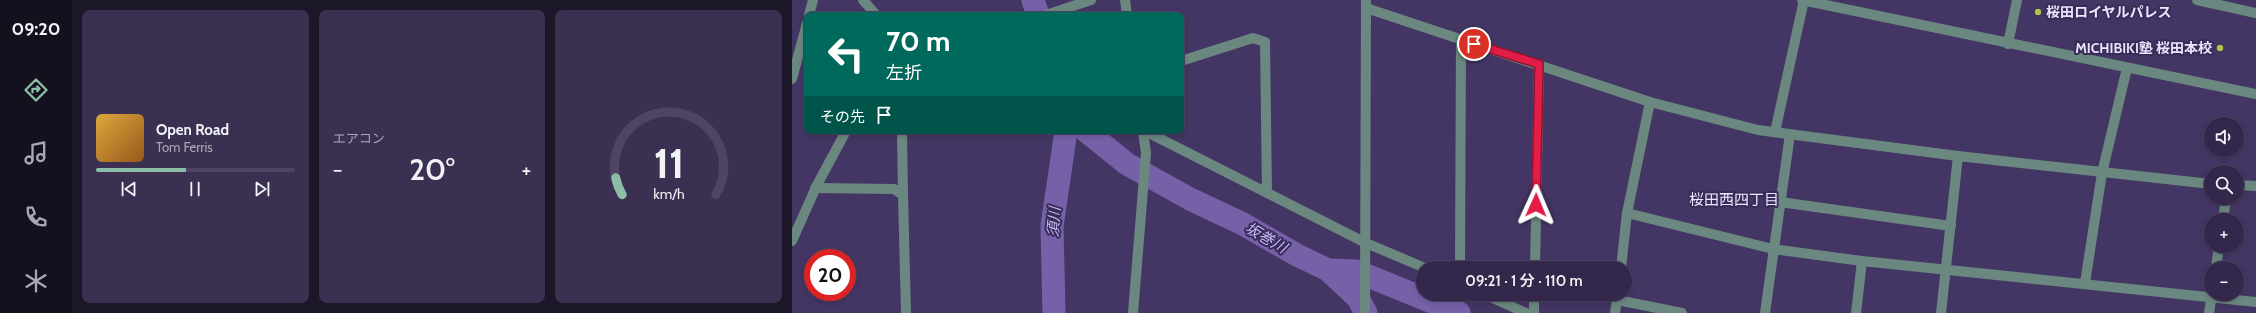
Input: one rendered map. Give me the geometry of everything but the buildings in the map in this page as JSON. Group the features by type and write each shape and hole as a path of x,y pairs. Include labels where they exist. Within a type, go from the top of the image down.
{"street":[{"path":"810,12 813,0"},
{"path":"863,0 873,12"},
{"path":"1055,12 1091,0"},
{"path":"1125,0 1127,12"},
{"path":"1775,132 1803,0 2008,44 2256,94"},
{"path":"2008,44 2017,0"},
{"path":"2197,0 2241,5 2256,13"},
{"path":"1366,313 1366,4 1461,40 1539,64 1650,102 1758,130 1958,156 2204,183"},
{"path":"792,79 804,34"},
{"path":"1184,60 1253,38 1265,42 1267,193"},
{"path":"1460,261 1461,40"},
{"path":"1535,261 1539,64"},
{"path":"2085,283 2102,173 2127,68"},
{"path":"1622,261 1627,213 1650,102"},
{"path":"792,241 815,188 844,134"},
{"path":"902,134 906,313"},
{"path":"1133,313 1139,216 1146,153 1144,134"},
{"path":"1150,134 1366,243 1416,264"},
{"path":"1765,313 1790,134"},
{"path":"1941,313 1958,156"},
{"path":"2244,185 2256,186"},
{"path":"815,188 894,189 903,195"},
{"path":"1780,202 1950,226"},
{"path":"1627,213 1773,249 1862,261 2204,294"},
{"path":"1856,313 1862,261"},
{"path":"2244,300 2256,302"},
{"path":"1499,301 1526,313"},
{"path":"1534,301 1534,313"},
{"path":"1615,313 1616,301"},
{"path":"1632,301 1682,313"},
{"path":"2209,313 2210,301"}],"waterway":[{"name":"須川","path":"1033,0 1037,12"},
{"name":"須川","path":"1054,313 1052,226 1066,134"},
{"name":"坂巻川","path":"1090,134 1127,164 1190,199 1243,224 1297,255 1328,270 1356,271 1459,313"},
{"path":"1328,270 1358,298 1366,313"}],"place":[{"name":"桜田ロイヤルパレス","path":"2038,12"},
{"name":"MICHIBIKI塾 桜田本校","path":"2220,48"}],"district":[{"name":"桜田西四丁目","path":"1734,200"}],"route":[{"path":"1474,44 1539,64 1536,205"}]}
